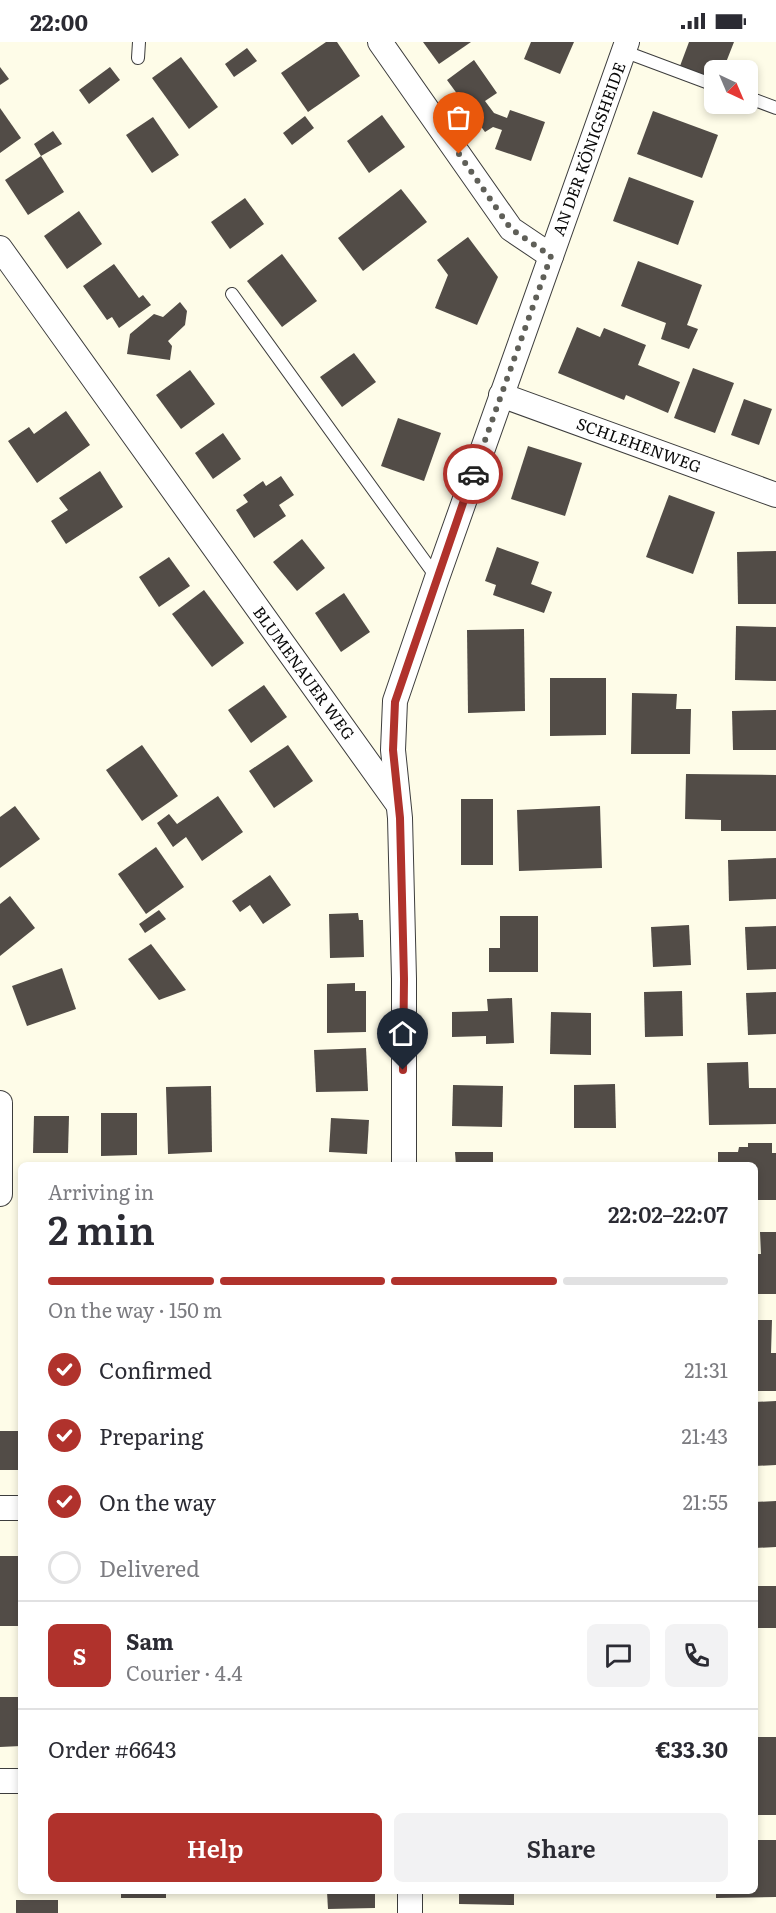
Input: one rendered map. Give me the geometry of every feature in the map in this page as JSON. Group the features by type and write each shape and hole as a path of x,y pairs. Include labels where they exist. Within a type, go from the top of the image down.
{"street":[{"path":"380,42 511,229 551,256"},
{"name":"AN DER KÖNIGSHEIDE","path":"399,805 393,750 395,702 625,47"},
{"name":"BLUMENAUER WEG","path":"0,248 399,805"},
{"name":"SCHLEHENWEG","path":"501,395 776,495"},
{"path":"399,805 404,979 404,1162"},
{"path":"0,1103 8,1191"},
{"path":"0,1508 18,1508"},
{"path":"0,1781 18,1781"},
{"path":"410,1894 410,1913"}],"lane":[{"path":"138,58 139,42"},
{"path":"625,47 704,81"},
{"path":"758,101 776,108"},
{"path":"232,294 437,578"}],"building":[{"path":"326,42 337,42 360,76 308,112 281,73"},
{"path":"423,42 471,42 439,64"},
{"path":"531,42 574,42 560,74 524,59"},
{"path":"689,42 734,42 727,60 704,60 704,74 680,66"},
{"path":"247,48 257,61 234,77 225,64"},
{"path":"181,57 218,107 189,129 152,78"},
{"path":"474,60 497,93 485,101 494,113 507,118 510,110 545,122 531,161 495,149 502,130 493,127 485,132 447,80"},
{"path":"0,67 9,79 0,85"},
{"path":"110,67 120,80 89,104 79,90"},
{"path":"0,108 21,138 0,153"},
{"path":"653,111 718,135 702,178 637,154"},
{"path":"382,115 405,147 369,173 347,141"},
{"path":"305,116 314,128 292,145 283,133"},
{"path":"153,117 179,155 152,173 126,135"},
{"path":"53,131 62,144 41,156 34,144"},
{"path":"41,156 64,192 28,215 5,180"},
{"path":"629,177 694,201 678,245 613,221"},
{"path":"401,189 427,222 363,271 338,238"},
{"path":"245,198 264,224 230,249 211,222"},
{"path":"79,211 102,244 67,269 44,236"},
{"path":"468,237 498,277 477,325 435,308 448,275 437,260"},
{"path":"282,254 317,301 282,327 247,281"},
{"path":"638,261 702,285 687,325 698,329 689,349 661,339 666,323 621,306"},
{"path":"114,264 139,298 143,295 151,305 119,328 112,317 107,320 83,286"},
{"path":"180,302 187,311 185,325 168,341 172,346 170,360 127,354 130,334 154,314 163,317"},
{"path":"577,327 600,337 604,328 646,345 638,365 680,382 668,413 626,395 624,400 558,373"},
{"path":"354,353 376,382 342,407 320,377"},
{"path":"693,368 734,383 715,433 674,418"},
{"path":"190,370 215,404 181,429 156,395"},
{"path":"744,399 772,409 759,445 731,435"},
{"path":"66,411 90,445 37,483 8,441 29,427 34,434"},
{"path":"398,418 441,433 424,481 381,466"},
{"path":"223,433 241,459 213,479 195,453"},
{"path":"528,446 582,463 565,516 511,499"},
{"path":"100,471 123,507 66,544 51,521 68,510 59,498"},
{"path":"281,476 294,495 279,505 286,516 254,538 236,510 248,502 243,495 263,481 266,486"},
{"path":"669,495 715,512 693,574 646,557"},
{"path":"302,539 325,568 297,591 273,562"},
{"path":"497,547 539,562 531,584 552,592 544,613 493,595 496,585 485,581"},
{"path":"776,551 776,604 738,604 737,552"},
{"path":"169,557 190,586 159,607 139,577"},
{"path":"204,590 244,643 212,667 172,614"},
{"path":"344,593 370,632 341,652 315,613"},
{"path":"736,626 776,627 776,681 735,680"},
{"path":"524,629 525,711 468,713 467,630"},
{"path":"550,678 606,678 606,735 550,736"},
{"path":"264,685 287,717 251,743 228,710"},
{"path":"632,693 677,694 676,709 691,709 690,754 631,754"},
{"path":"776,710 776,750 733,750 732,711"},
{"path":"142,745 178,796 142,821 106,770"},
{"path":"288,745 313,781 274,808 249,771"},
{"path":"686,774 776,775 776,831 721,831 721,820 685,819"},
{"path":"218,796 243,832 202,861 186,837 173,847 157,823 169,814 177,824"},
{"path":"461,799 493,799 493,865 461,865"},
{"path":"15,806 40,839 0,868 0,817"},
{"path":"600,806 602,868 519,871 517,810"},
{"path":"156,847 184,887 146,914 118,874"},
{"path":"776,858 776,899 729,901 728,860"},
{"path":"270,875 291,905 263,924 250,905 240,912 232,901"},
{"path":"10,896 35,928 0,956 0,904"},
{"path":"159,910 166,919 145,933 139,924"},
{"path":"358,913 359,920 363,920 364,957 330,958 329,914"},
{"path":"500,916 538,916 538,972 489,972 489,948 500,948"},
{"path":"689,925 691,965 653,967 651,927"},
{"path":"776,926 776,969 747,970 745,927"},
{"path":"151,944 186,990 159,1000 128,959"},
{"path":"62,968 76,1009 27,1026 12,986"},
{"path":"355,983 355,991 366,991 366,1032 327,1033 327,984"},
{"path":"682,991 683,1036 645,1037 644,992"},
{"path":"776,992 776,1034 748,1035 746,993"},
{"path":"512,998 514,1043 486,1044 486,1036 452,1037 452,1012 488,1011 487,999"},
{"path":"551,1012 591,1013 591,1055 550,1054"},
{"path":"366,1048 368,1091 316,1092 314,1050"},
{"path":"748,1062 749,1088 776,1088 776,1124 709,1125 707,1063"},
{"path":"615,1084 616,1128 574,1128 574,1085"},
{"path":"453,1085 503,1086 502,1127 452,1126"},
{"path":"211,1086 212,1152 168,1154 166,1087"},
{"path":"101,1113 137,1113 137,1155 101,1156"},
{"path":"34,1116 69,1116 68,1153 33,1153"},
{"path":"331,1118 369,1120 367,1154 329,1152"},
{"path":"748,1143 772,1143 772,1153 776,1153 776,1200 758,1200 758,1162 718,1162 718,1152 738,1152 739,1147 748,1147"},
{"path":"455,1152 493,1152 493,1162 456,1162"},
{"path":"760,1232 776,1232 776,1294 758,1294 758,1254 761,1254"},
{"path":"758,1320 772,1320 771,1353 776,1353 776,1391 758,1391"},
{"path":"776,1401 776,1465 758,1466 758,1402"},
{"path":"0,1431 18,1431 18,1470 0,1470"},
{"path":"776,1501 776,1547 758,1548 758,1502"},
{"path":"0,1556 18,1556 18,1626 0,1626"},
{"path":"758,1586 776,1586 776,1628 758,1628"},
{"path":"0,1697 18,1697 18,1746 0,1747"},
{"path":"758,1737 776,1737 776,1815 758,1815"},
{"path":"758,1840 776,1840 776,1897 716,1898 716,1894 758,1894"},
{"path":"121,1894 166,1894 166,1898 121,1898"},
{"path":"327,1894 375,1894 375,1908 328,1909"},
{"path":"459,1894 514,1894 514,1905 459,1904"},
{"path":"16,1900 58,1900 58,1913 16,1913"}],"way so far":[{"path":"459,154 511,229 551,256 473,474"}],"route":[{"path":"403,1070 404,979 400,818 393,750 395,702 473,474"}]}
